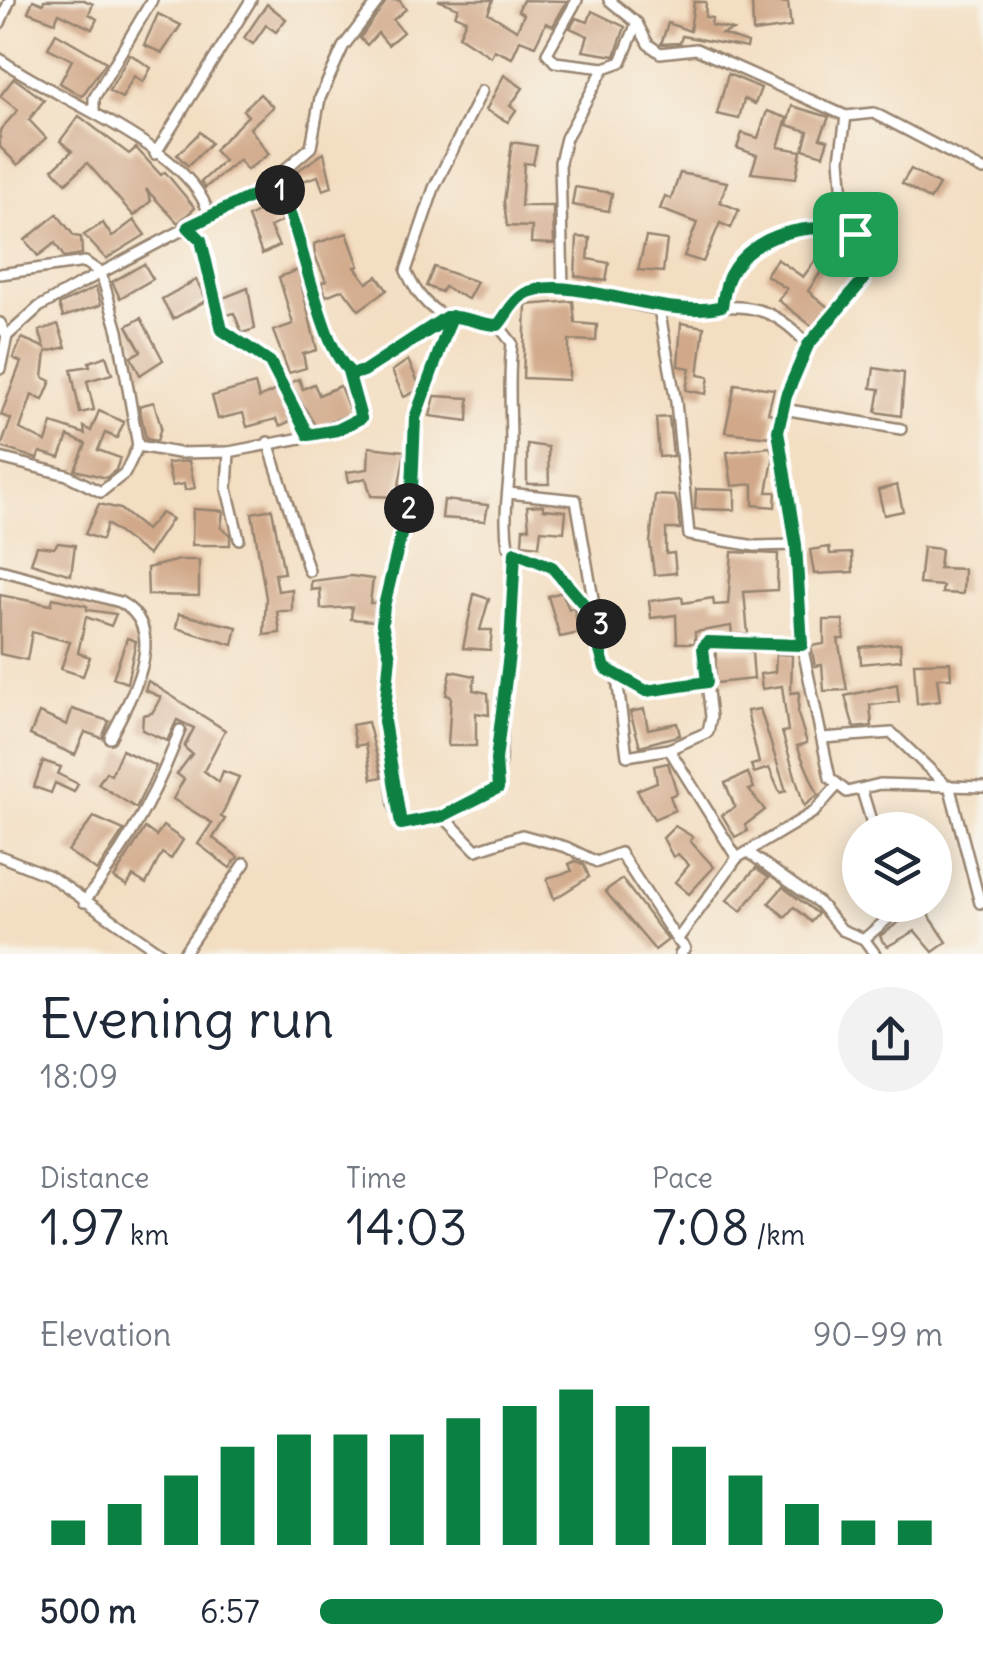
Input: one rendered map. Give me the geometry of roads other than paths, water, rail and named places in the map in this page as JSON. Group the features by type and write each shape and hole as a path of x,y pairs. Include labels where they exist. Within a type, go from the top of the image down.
{"street":[{"path":"0,23 10,0"},
{"path":"94,112 94,98 152,0"},
{"path":"155,154 252,0"},
{"path":"0,369 7,336 39,307 209,216 274,188 281,173 311,146 320,98 343,47 379,0"},
{"path":"577,0 547,53 555,62 604,68 621,62 637,23"},
{"path":"609,0 637,23 648,44 660,53 696,49 846,116 874,113 983,170"},
{"path":"1,63 94,112 155,154 202,194 209,216"},
{"path":"563,290 560,162 566,138 604,68"},
{"path":"449,316 415,418 412,489 382,624 390,656 384,721 394,805 401,824 443,816 498,788 496,760 510,646 515,552 504,526 512,343 498,325 449,316 414,288 406,271 434,188 482,91"},
{"path":"837,227 843,198 840,160 846,116"},
{"path":"138,446 178,453 229,452 337,430 361,418 348,371 327,332 287,202 274,188"},
{"path":"188,227 201,240 222,330 270,362 308,435"},
{"path":"722,306 729,276 744,257 766,241 794,232 837,227 866,240 867,268 863,280 808,345 782,409 778,431 796,545 802,645 830,778 836,787 862,791 880,784 983,787"},
{"path":"0,274 84,262 101,273 118,331 138,446 125,472 101,492 67,474 0,458"},
{"path":"498,325 519,297 530,292 563,290 660,309 705,310 722,306 762,311 808,345"},
{"path":"660,309 676,402 689,535 755,546 796,545"},
{"path":"348,371 364,371 449,316"},
{"path":"0,323 7,336"},
{"path":"782,409 901,429"},
{"path":"268,442 309,570"},
{"path":"229,452 227,489 239,539"},
{"path":"508,493 576,500 593,600"},
{"path":"515,552 552,567 593,614 605,633 602,660 617,678 646,691 707,682"},
{"path":"0,570 120,602 136,610 144,622 144,666 110,738"},
{"path":"617,678 627,756 669,749 708,732 703,648 707,642 802,645"},
{"path":"84,902 121,849 167,766 180,730"},
{"path":"822,738 892,733 948,785 980,903"},
{"path":"669,749 738,858"},
{"path":"681,947 738,858 814,812 836,787"},
{"path":"862,791 868,812"},
{"path":"443,816 476,850 522,834 566,847 597,862 620,854 681,947 696,954"},
{"path":"750,852 819,902 842,930 864,939 875,954"},
{"path":"0,856 50,876 162,954"},
{"path":"184,954 245,863"},
{"path":"864,939 884,922"}]}
